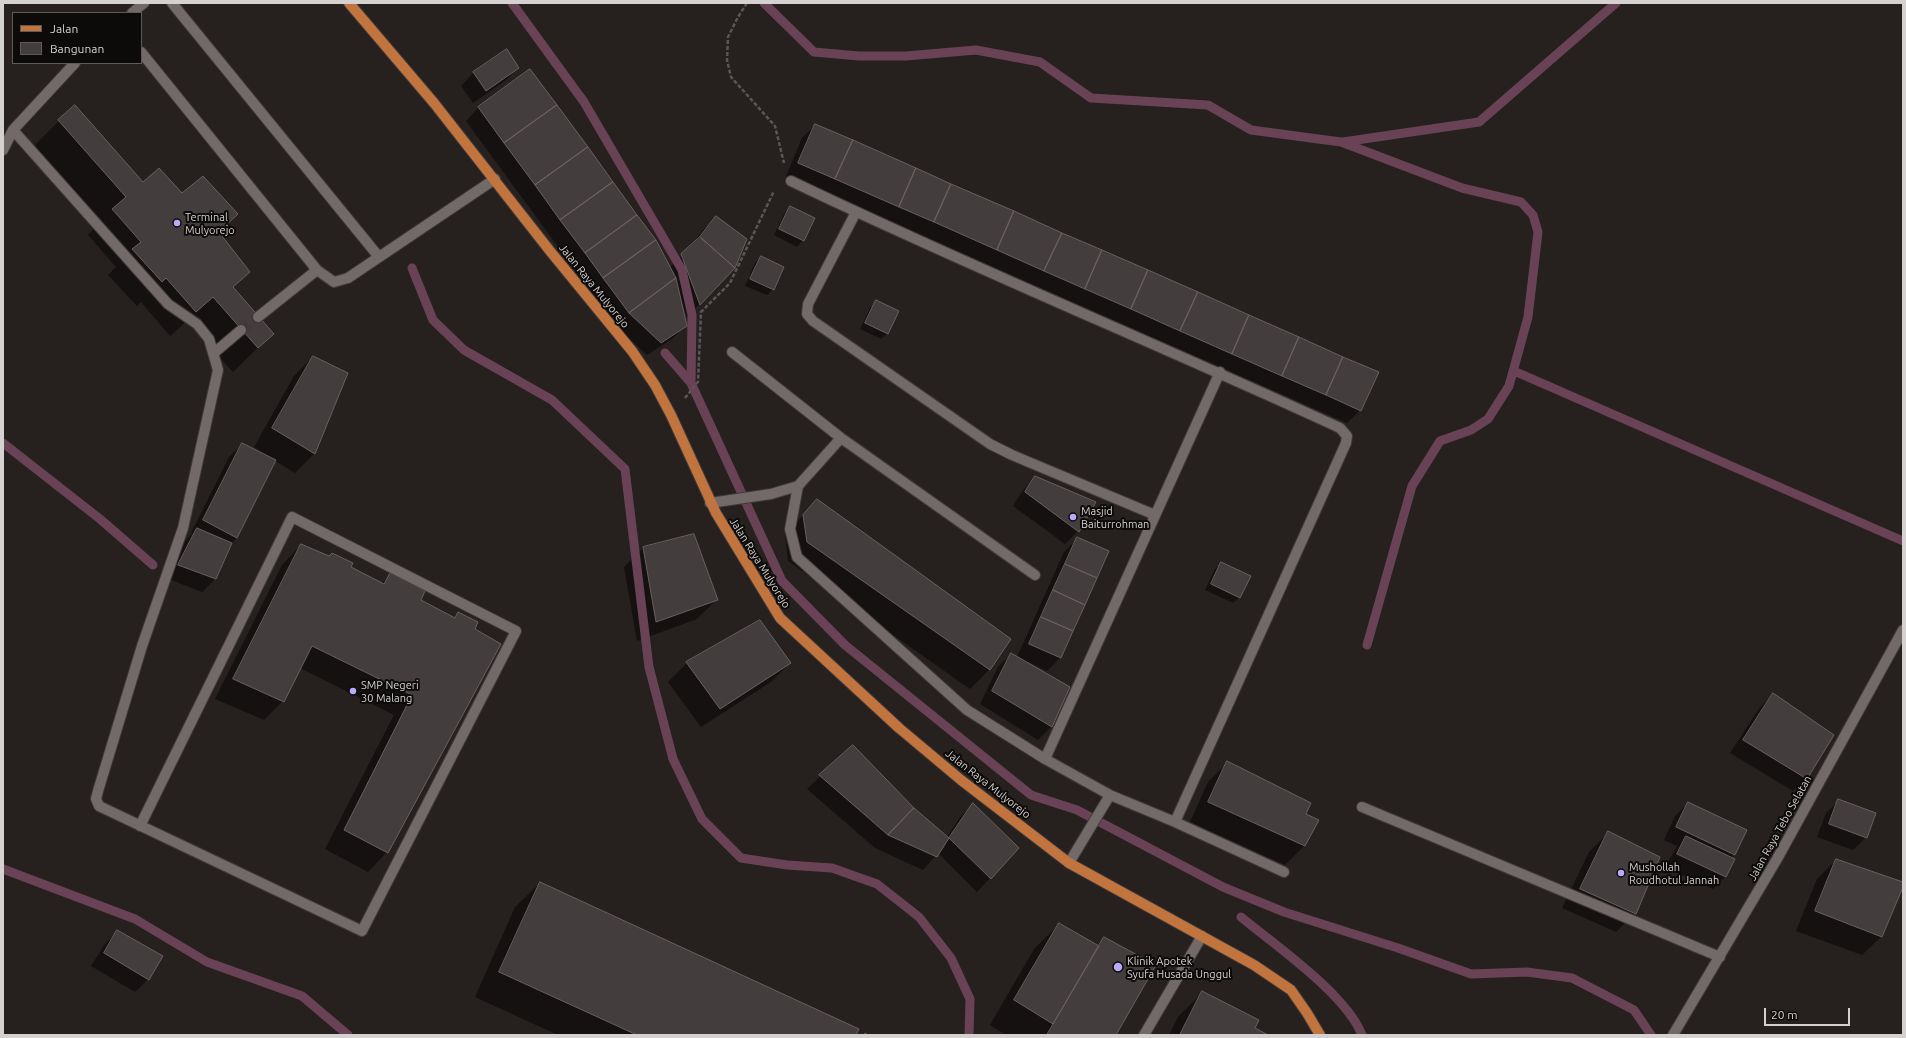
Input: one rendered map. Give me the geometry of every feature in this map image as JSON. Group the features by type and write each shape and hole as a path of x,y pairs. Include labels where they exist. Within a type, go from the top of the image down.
{"main road":[{"name":"Jalan Raya Mulyorejo","path":"349,3 434,103 632,352 655,385 671,415 710,503 780,618 899,728 961,780 1069,863 1254,965 1291,990 1307,1012 1320,1035"}],"street":[{"path":"133,12 144,3"},
{"path":"172,3 379,257"},
{"path":"142,53 317,270 334,282 348,278 495,179"},
{"path":"3,150 13,130 74,64"},
{"path":"13,130 168,304 197,324 209,339 218,370 183,528 142,646 96,799 99,806 140,826 362,932 516,631 292,517 140,826"},
{"path":"791,181 856,212 1220,372 1340,428 1347,436 1346,443 1175,822"},
{"path":"856,212 808,304 808,314 813,321 990,444 1012,455 1155,515"},
{"path":"258,317 317,270"},
{"path":"214,352 241,330"},
{"path":"732,352 841,438 1035,575"},
{"path":"1046,759 1220,372"},
{"path":"841,438 798,486 790,528 797,557 967,710 1046,759 1110,795 1175,822 1284,872"},
{"path":"710,503 735,498 771,494 798,486"},
{"name":"Jalan Raya Tebo Selatan","path":"1673,1035 1777,859 1903,630"},
{"path":"1069,863 1104,808 1110,795"},
{"path":"1362,807 1720,957"},
{"path":"1144,1035 1202,936"}],"path":[{"path":"747,3 728,37 727,60 731,77 775,126 785,167"},
{"path":"685,398 698,382 701,312 730,283 776,187"}],"building":[{"path":"507,49 519,68 486,91 473,72"},
{"path":"530,69 557,105 504,143 478,107"},
{"name":"Terminal Mulyorejo","path":"75,105 143,182 159,168 182,193 203,176 238,214 219,232 250,272 233,287 274,334 258,348 213,297 196,312 166,278 162,282 132,249 141,242 112,209 126,197 58,120"},
{"path":"557,105 588,147 535,185 504,143"},
{"path":"815,124 853,140 835,179 798,163"},
{"path":"853,140 916,168 899,207 835,179"},
{"path":"588,147 613,182 560,220 535,185"},
{"path":"916,168 951,184 934,222 899,207"},
{"path":"613,182 637,215 585,253 560,220"},
{"path":"951,184 1014,211 997,250 934,222"},
{"path":"790,206 815,218 804,241 779,229"},
{"path":"1014,211 1062,233 1044,271 997,250"},
{"path":"637,215 656,240 603,278 585,253"},
{"path":"716,216 747,239 735,268 700,237"},
{"path":"1062,233 1102,250 1085,289 1044,271"},
{"path":"700,237 735,268 700,305 681,254"},
{"path":"656,240 676,278 629,313 603,278"},
{"path":"1102,250 1148,270 1131,309 1085,289"},
{"path":"761,256 784,267 774,290 750,279"},
{"path":"1148,270 1198,292 1180,331 1131,309"},
{"path":"676,278 687,326 661,343 629,313"},
{"path":"1198,292 1249,315 1232,354 1180,331"},
{"path":"876,300 899,311 888,334 865,323"},
{"path":"1249,315 1299,337 1282,376 1232,354"},
{"path":"1299,337 1343,357 1326,395 1282,376"},
{"path":"313,356 348,373 315,454 272,428"},
{"path":"1343,357 1379,372 1361,411 1326,395"},
{"path":"242,443 276,460 237,538 203,520"},
{"name":"Masjid Baiturrohman","path":"1035,476 1096,502 1079,532 1025,492"},
{"path":"817,499 1011,639 990,670 807,542 803,515"},
{"path":"197,528 232,543 216,579 178,565"},
{"path":"694,534 718,600 656,622 643,547"},
{"path":"1077,537 1109,551 1097,578 1065,564"},
{"path":"301,544 329,556 332,553 353,563 351,567 384,584 390,573 425,591 421,600 455,618 458,612 478,622 475,629 501,644 388,853 344,830 412,695 312,646 284,702 233,679"},
{"path":"1221,562 1251,576 1240,598 1211,584"},
{"path":"1065,564 1097,578 1085,605 1053,590"},
{"path":"1053,590 1085,605 1073,631 1041,617"},
{"path":"1041,617 1073,631 1061,658 1029,644"},
{"path":"760,620 791,663 720,709 686,662"},
{"path":"1011,653 1070,687 1052,727 992,691"},
{"path":"1773,693 1834,735 1807,779 1743,740"},
{"path":"853,745 914,808 888,835 819,775"},
{"path":"1227,761 1311,803 1306,814 1319,820 1305,846 1208,802"},
{"path":"1838,799 1876,813 1867,838 1829,824"},
{"path":"1688,802 1747,830 1735,855 1676,827"},
{"path":"973,803 1019,848 991,879 949,838"},
{"path":"914,808 949,838 937,857 888,835"},
{"name":"Mushollah Roudhotul Jannah","path":"1608,831 1660,857 1636,914 1580,889"},
{"path":"1686,836 1735,859 1726,877 1677,854"},
{"path":"1836,859 1903,882 1903,887 1882,937 1815,911"},
{"path":"540,882 859,1029 856,1035 637,1035 499,972"},
{"path":"1059,923 1099,946 1053,1024 1014,1000"},
{"path":"117,930 163,956 149,980 104,953"},
{"path":"1104,937 1156,965 1116,1035 1047,1035"},
{"path":"1202,991 1259,1020 1255,1028 1268,1035 1180,1035"}],"waterway":[{"path":"512,3 584,102 682,270 692,315 691,383 782,581 845,645 1031,795 1077,810 1223,887 1284,912 1398,948 1471,974 1527,972 1572,978 1634,1010 1651,1035"},
{"path":"764,3 814,52 859,56 906,56 976,50 1040,62 1091,98 1208,105 1251,130 1341,142 1462,188 1521,202 1533,215 1538,232 1528,317 1509,386 1488,419 1471,430 1440,441 1412,486 1367,645"},
{"path":"1343,142 1479,122 1616,3"},
{"path":"412,268 433,320 464,350 552,400 625,469 649,667 673,759 702,819 741,858 787,865 832,868 877,884 919,917 951,958 970,999 969,1035"},
{"path":"665,353 691,383"},
{"path":"1514,371 1903,541"},
{"path":"3,443 100,519 153,565"},
{"path":"3,869 135,919 207,962 302,996 348,1035"},
{"path":"1241,917 1326,987 1354,1019 1362,1035"}],"tunnel":[{"path":"241,330 258,317"}],"place":[{"name":"Terminal Mulyorejo","path":"177,223"},
{"name":"Masjid Baiturrohman","path":"1073,517"},
{"name":"SMP Negeri 30 Malang","path":"353,691"},
{"name":"Mushollah Roudhotul Jannah","path":"1621,873"},
{"name":"Klinik Apotek Syufa Husada Unggul","path":"1118,967"}]}
